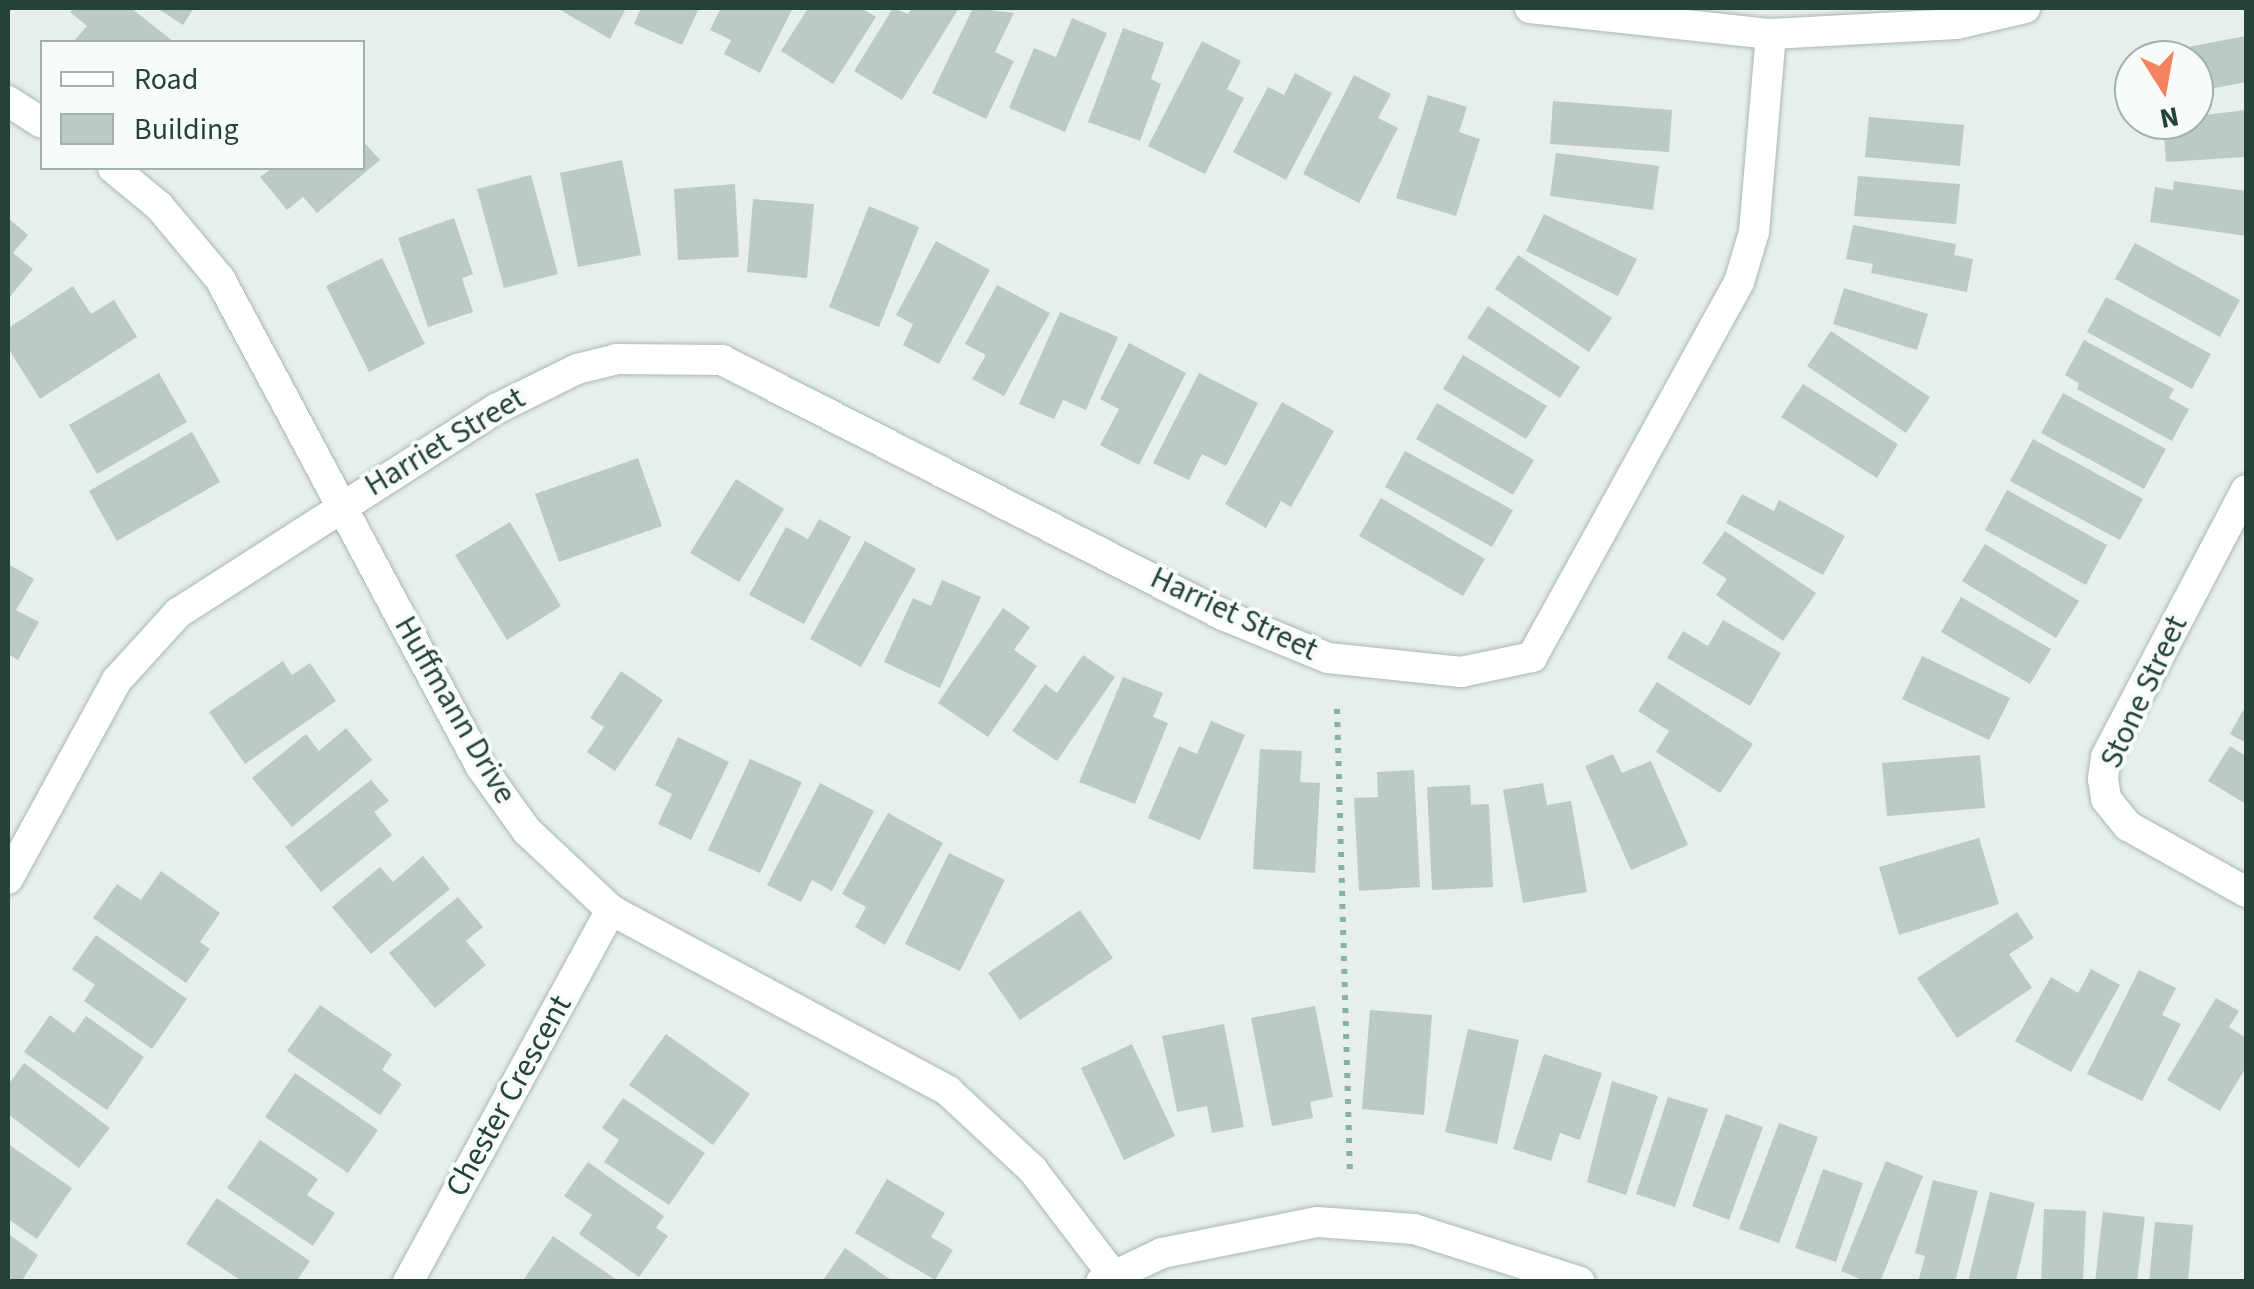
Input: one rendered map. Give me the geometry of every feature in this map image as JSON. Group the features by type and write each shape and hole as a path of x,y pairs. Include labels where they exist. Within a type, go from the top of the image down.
{"street":[{"path":"1530,8 1771,34 1956,24 2024,8"},
{"name":"Harriet Street","path":"342,504 496,409 576,369 670,354 722,360 1223,615 1328,658 1461,672 1532,657 1739,282 1754,232 1771,34"},
{"path":"8,101 40,122"},
{"name":"Huffmann Drive","path":"115,170 159,206 220,279 494,787 550,855 611,910 948,1091 1032,1169 1106,1278"},
{"name":"Stone Street","path":"2246,490 2106,757 2103,778 2106,798 2128,826 2246,892"},
{"path":"8,879 136,654 178,613 342,504"},
{"name":"Chester Crescent","path":"408,1282 611,910"},
{"path":"1106,1278 1221,1238 1317,1222 1414,1229 1580,1282"}],"path":[{"path":"1338,709 1350,1172"}],"building":[{"path":"74,8 131,8 171,40 75,40 87,26 70,12"},
{"path":"157,8 194,8 183,25"},
{"path":"557,8 626,8 610,39"},
{"path":"641,8 699,8 682,45 634,24"},
{"path":"721,8 793,8 760,73 724,54 731,40 710,30"},
{"path":"808,8 861,8 876,17 833,84 781,51"},
{"path":"893,8 908,14 912,8 959,8 902,100 854,71"},
{"path":"973,8 1014,13 995,52 1014,61 986,119 932,93"},
{"path":"1072,18 1107,33 1065,132 1009,108 1034,48 1056,57"},
{"path":"1123,28 1164,43 1151,79 1161,84 1140,141 1088,122"},
{"path":"2246,36 2246,82 2214,88 2214,42"},
{"path":"1202,41 1241,61 1227,89 1244,98 1205,174 1148,146"},
{"path":"1295,73 1332,93 1286,180 1233,152 1268,87 1284,95"},
{"path":"1354,75 1391,94 1378,118 1398,128 1359,203 1303,174"},
{"path":"1428,95 1467,107 1459,132 1480,139 1456,216 1396,198"},
{"path":"1553,101 1672,110 1669,152 1550,144"},
{"path":"2246,110 2246,157 2166,162 2164,140 2214,140 2214,114"},
{"path":"1869,117 1964,125 1960,166 1865,157"},
{"path":"365,143 380,160 317,213 303,197 287,210 260,177 269,170 365,170"},
{"path":"1556,153 1659,166 1653,210 1550,196"},
{"path":"622,160 641,255 578,267 560,173"},
{"path":"531,175 558,274 504,288 477,189"},
{"path":"1858,176 1960,184 1956,224 1854,216"},
{"path":"2174,181 2246,191 2246,236 2150,222 2155,187 2173,190"},
{"path":"735,184 739,257 678,260 674,189"},
{"path":"753,199 814,204 807,278 747,272"},
{"path":"869,206 919,227 879,327 829,307"},
{"path":"1544,214 1637,259 1618,296 1526,251"},
{"path":"8,218 28,235 13,253 33,269 8,299"},
{"path":"454,218 473,274 462,278 473,312 428,327 398,238"},
{"path":"1853,225 1956,244 1954,255 1973,259 1967,292 1871,273 1873,264 1846,259"},
{"path":"936,241 990,270 939,364 903,345 913,324 896,315"},
{"path":"2135,243 2240,300 2220,337 2115,279"},
{"path":"1518,255 1612,318 1589,352 1495,289"},
{"path":"382,258 425,344 369,372 326,286"},
{"path":"997,285 1050,313 1004,396 972,379 986,355 965,344"},
{"path":"73,286 91,314 114,300 137,337 40,399 8,348 8,328"},
{"path":"1844,288 1928,314 1917,350 1833,324"},
{"path":"2106,297 2211,354 2192,389 2087,332"},
{"path":"1488,306 1580,367 1560,398 1467,338"},
{"path":"1060,312 1118,337 1086,410 1063,400 1054,419 1019,404"},
{"path":"1831,331 1930,397 1906,433 1807,366"},
{"path":"2084,340 2174,389 2169,398 2189,409 2172,441 2077,389 2079,383 2065,375"},
{"path":"1129,343 1186,373 1139,465 1100,445 1119,409 1100,399"},
{"path":"1463,355 1547,406 1526,439 1443,389"},
{"path":"159,373 187,422 97,474 69,425"},
{"path":"1199,373 1258,403 1226,466 1202,454 1189,480 1153,463"},
{"path":"1803,384 1898,444 1877,478 1781,417"},
{"path":"2063,393 2166,449 2144,489 2041,433"},
{"path":"1282,402 1334,431 1291,507 1281,501 1266,528 1225,504"},
{"path":"1437,403 1534,460 1513,495 1416,439"},
{"path":"192,432 220,482 117,541 89,491"},
{"path":"2033,439 2143,499 2120,540 2010,481"},
{"path":"1405,451 1513,510 1492,547 1385,487"},
{"path":"638,458 662,526 559,562 535,494"},
{"path":"736,479 784,509 739,582 690,553"},
{"path":"2007,490 2107,545 2086,585 1985,530"},
{"path":"1742,494 1774,511 1779,500 1845,536 1823,575 1726,523"},
{"path":"1381,498 1485,559 1463,596 1359,536"},
{"path":"819,519 851,537 804,624 749,595 786,527 808,539"},
{"path":"510,522 561,606 507,640 455,555"},
{"path":"1725,531 1816,593 1783,641 1716,595 1727,579 1702,563"},
{"path":"865,541 916,569 861,667 810,639"},
{"path":"1985,544 2079,601 2056,638 1962,581"},
{"path":"8,564 34,579 16,610 39,622 18,660 8,654"},
{"path":"942,580 981,597 940,688 884,662 913,598 931,606"},
{"path":"1961,597 2051,649 2030,684 1941,632"},
{"path":"1003,608 1030,627 1014,650 1037,666 988,737 938,703"},
{"path":"1723,620 1781,653 1750,706 1667,658 1683,631 1708,646"},
{"path":"1083,655 1115,677 1057,761 1012,731 1045,684 1057,693"},
{"path":"1922,656 2010,698 1989,740 1902,699"},
{"path":"283,661 292,675 310,663 336,701 245,764 209,712"},
{"path":"621,671 663,700 615,771 587,752 604,727 590,718"},
{"path":"1123,677 1163,693 1153,717 1168,723 1135,804 1079,782"},
{"path":"1657,682 1753,744 1720,793 1656,752 1669,731 1638,711"},
{"path":"2246,705 2246,743 2230,734"},
{"path":"1211,721 1245,735 1200,840 1148,818 1179,746 1197,754"},
{"path":"346,728 372,760 292,827 252,778 306,734 319,751"},
{"path":"678,737 729,762 691,840 658,824 672,794 655,785"},
{"path":"2230,746 2246,756 2246,804 2208,781"},
{"path":"1260,749 1302,751 1300,782 1320,783 1315,873 1253,869"},
{"path":"1613,754 1622,773 1651,761 1688,845 1631,870 1585,766"},
{"path":"1980,755 1985,808 1887,816 1882,763"},
{"path":"750,759 802,782 760,873 708,850"},
{"path":"1414,770 1420,887 1359,891 1354,798 1378,797 1377,772"},
{"path":"371,780 389,801 374,812 392,835 321,892 285,847"},
{"path":"820,783 874,811 832,891 812,880 801,902 767,885"},
{"path":"1543,783 1547,805 1571,801 1587,892 1523,903 1503,790"},
{"path":"1470,785 1471,805 1489,804 1493,887 1432,890 1427,787"},
{"path":"888,813 943,843 885,945 855,927 866,907 842,894"},
{"path":"1979,838 1999,904 1899,935 1879,867"},
{"path":"949,853 1005,880 960,971 905,944"},
{"path":"423,856 450,889 371,954 332,907 380,867 393,882"},
{"path":"161,871 220,913 200,942 210,949 186,983 93,918 117,884 141,900"},
{"path":"458,897 483,927 466,941 486,965 435,1008 389,953"},
{"path":"1080,910 1113,958 1020,1020 988,973"},
{"path":"2017,912 2034,938 2009,954 2032,988 1957,1038 1917,978"},
{"path":"96,935 187,999 152,1049 84,1001 95,985 72,969"},
{"path":"2091,969 2120,985 2071,1072 2015,1041 2051,977 2078,993"},
{"path":"2139,970 2176,988 2162,1015 2181,1024 2142,1101 2087,1074"},
{"path":"2216,998 2239,1011 2229,1027 2246,1038 2246,1067 2220,1111 2167,1080"},
{"path":"320,1005 392,1054 382,1070 402,1084 380,1115 287,1051"},
{"path":"1315,1006 1333,1097 1310,1102 1313,1118 1272,1126 1251,1018"},
{"path":"1370,1010 1432,1015 1424,1115 1362,1109"},
{"path":"50,1015 74,1033 86,1016 144,1057 107,1110 24,1052"},
{"path":"1224,1024 1244,1127 1212,1133 1207,1106 1177,1112 1162,1036"},
{"path":"1468,1029 1519,1040 1497,1144 1445,1132"},
{"path":"666,1034 750,1094 713,1145 629,1085"},
{"path":"1132,1044 1175,1136 1124,1160 1081,1068"},
{"path":"1544,1054 1602,1073 1580,1140 1560,1133 1551,1161 1513,1149"},
{"path":"24,1063 110,1128 79,1168 8,1114 8,1085"},
{"path":"295,1073 378,1130 348,1173 265,1117"},
{"path":"1612,1081 1658,1096 1626,1195 1587,1182"},
{"path":"1668,1097 1708,1109 1675,1207 1636,1194"},
{"path":"623,1098 705,1153 669,1205 604,1162 619,1140 602,1128"},
{"path":"1726,1114 1763,1127 1729,1220 1692,1206"},
{"path":"1779,1123 1818,1137 1779,1243 1739,1229"},
{"path":"260,1140 318,1179 307,1195 335,1213 313,1246 227,1188"},
{"path":"8,1144 72,1188 37,1239 8,1219"},
{"path":"1886,1161 1923,1176 1880,1282 1867,1282 1841,1271"},
{"path":"588,1162 664,1216 656,1228 668,1236 639,1277 579,1234 592,1215 564,1196"},
{"path":"1823,1169 1863,1183 1836,1262 1795,1248"},
{"path":"887,1179 945,1213 931,1237 953,1250 935,1280 855,1233"},
{"path":"1933,1180 1978,1191 1955,1282 1918,1282 1925,1256 1915,1253"},
{"path":"1990,1192 2035,1203 2016,1280 1968,1282"},
{"path":"217,1198 310,1261 296,1282 243,1282 186,1244"},
{"path":"2044,1209 2086,1211 2083,1282 2041,1282"},
{"path":"2103,1212 2145,1217 2137,1282 2095,1282"},
{"path":"2155,1222 2193,1225 2188,1282 2149,1282"},
{"path":"8,1234 38,1255 21,1282 8,1282"},
{"path":"553,1236 620,1282 522,1282"},
{"path":"845,1248 894,1282 822,1282"}]}
